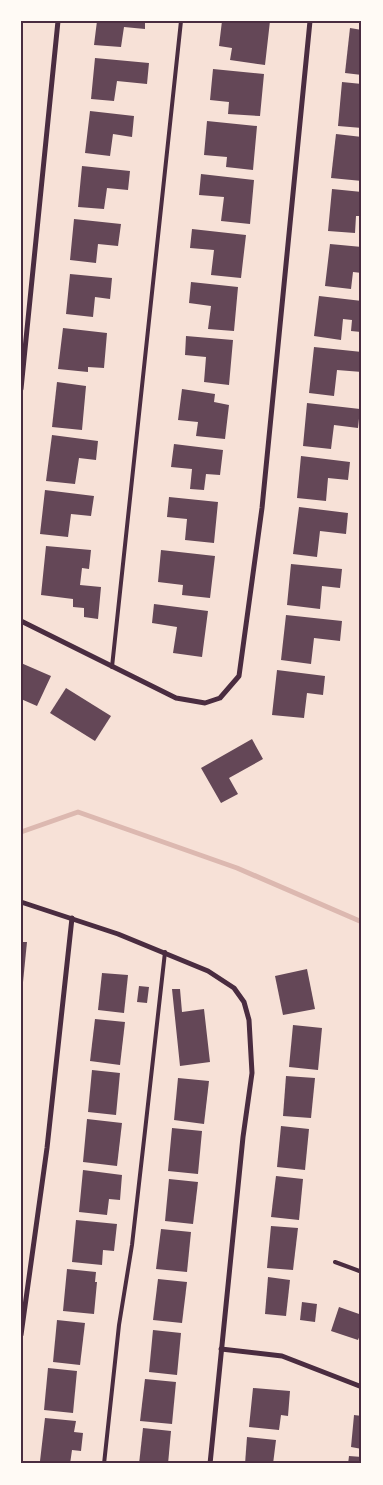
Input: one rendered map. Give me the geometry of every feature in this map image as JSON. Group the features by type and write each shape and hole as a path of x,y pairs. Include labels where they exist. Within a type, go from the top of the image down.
{"street":[{"path":"21,389 58,21"},
{"path":"21,621 176,698 205,703 220,698 240,676 262,508 310,21"},
{"path":"21,902 72,918 165,952 208,971 234,988 244,1002 249,1020 252,1073 243,1136 210,1464"},
{"path":"21,1335 47,1148 72,918"},
{"path":"222,1348 282,1356 362,1388"}],"lane":[{"path":"112,667 181,21"},
{"path":"104,1464 119,1325 132,1245 165,952"},
{"path":"335,1262 362,1272"}],"building":[{"path":"97,21 145,21 145,29 124,27 121,47 94,45"},
{"path":"222,21 270,21 265,65 230,60 232,48 219,46"},
{"path":"350,28 362,30 362,75 345,73"},
{"path":"95,58 149,63 147,84 117,81 114,101 91,99"},
{"path":"213,69 264,74 260,116 228,114 229,102 210,100"},
{"path":"342,82 362,84 362,128 338,126"},
{"path":"90,111 134,116 132,137 113,134 110,156 85,153"},
{"path":"207,121 257,126 253,170 226,167 227,157 204,155"},
{"path":"336,134 362,137 362,181 331,178"},
{"path":"82,166 130,171 128,190 107,188 104,209 78,207"},
{"path":"201,174 254,180 250,224 221,221 224,197 199,195"},
{"path":"332,189 362,192 362,216 356,216 355,233 328,231"},
{"path":"74,219 121,224 118,246 98,244 96,263 70,260"},
{"path":"192,229 246,235 241,278 211,275 214,250 190,248"},
{"path":"330,244 362,247 362,273 353,272 351,289 325,286"},
{"path":"70,274 112,278 110,299 95,297 93,317 66,314"},
{"path":"191,282 238,287 234,331 208,329 211,306 189,303"},
{"path":"319,296 362,301 361,332 351,331 352,320 343,319 341,340 314,336"},
{"path":"63,328 107,333 104,368 88,367 88,372 58,369"},
{"path":"186,336 233,340 229,385 204,382 206,357 185,355"},
{"path":"314,347 362,352 362,372 337,370 334,396 309,393"},
{"path":"57,382 86,386 82,430 52,427"},
{"path":"182,389 215,394 214,402 229,405 225,439 196,436 198,422 178,420"},
{"path":"307,403 360,409 358,428 334,425 331,449 303,446"},
{"path":"52,435 98,441 96,460 79,458 75,484 46,481"},
{"path":"174,444 223,450 220,475 206,474 204,490 190,489 192,469 171,467"},
{"path":"301,456 350,462 348,480 328,478 326,501 297,498"},
{"path":"45,490 94,496 91,516 71,514 68,537 40,534"},
{"path":"169,497 218,502 214,543 185,540 187,519 167,517"},
{"path":"299,507 348,513 346,534 320,531 317,557 293,554"},
{"path":"46,546 91,550 89,569 82,568 80,585 101,587 98,619 84,617 84,608 73,607 73,599 41,595"},
{"path":"161,550 215,556 210,598 182,595 183,585 158,582"},
{"path":"291,564 342,569 340,588 322,586 320,609 287,605"},
{"path":"154,604 208,611 202,657 173,653 177,627 152,623"},
{"path":"286,615 342,621 340,641 314,638 311,664 281,660"},
{"path":"21,663 51,676 37,706 21,699"},
{"path":"277,670 325,676 323,695 307,693 304,718 272,715"},
{"path":"66,688 111,716 95,741 50,713"},
{"path":"252,739 263,759 229,778 238,794 221,803 201,768"},
{"path":"21,942 27,942 23,982 21,982"},
{"path":"307,969 315,1009 283,1015 275,976"},
{"path":"102,973 128,975 124,1013 98,1010"},
{"path":"139,986 149,987 147,1003 137,1002"},
{"path":"172,989 180,989 182,1012 204,1009 210,1062 180,1066"},
{"path":"95,1019 125,1022 120,1065 90,1061"},
{"path":"293,1025 322,1028 318,1070 289,1067"},
{"path":"92,1070 120,1073 116,1115 88,1112"},
{"path":"286,1076 315,1078 311,1118 283,1116"},
{"path":"178,1078 209,1081 204,1124 174,1120"},
{"path":"87,1119 122,1123 117,1166 83,1162"},
{"path":"281,1126 309,1129 305,1170 277,1167"},
{"path":"172,1128 202,1131 198,1174 168,1171"},
{"path":"83,1170 122,1175 120,1200 109,1199 107,1215 79,1212"},
{"path":"276,1176 303,1179 299,1220 271,1217"},
{"path":"169,1179 198,1182 193,1224 165,1221"},
{"path":"76,1220 117,1224 114,1251 103,1250 102,1265 72,1262"},
{"path":"271,1226 298,1228 293,1270 267,1268"},
{"path":"161,1229 191,1232 187,1272 156,1269"},
{"path":"67,1269 96,1272 94,1314 63,1311"},
{"path":"268,1277 290,1280 286,1316 265,1314"},
{"path":"158,1279 187,1282 182,1323 153,1320"},
{"path":"302,1302 317,1304 315,1322 300,1320"},
{"path":"339,1307 362,1315 362,1330 358,1340 331,1331"},
{"path":"57,1320 85,1323 80,1365 53,1362"},
{"path":"153,1330 181,1333 177,1375 149,1372"},
{"path":"48,1368 77,1371 73,1413 44,1410"},
{"path":"145,1379 176,1382 172,1424 140,1421"},
{"path":"253,1388 290,1391 288,1416 281,1415 279,1430 249,1427"},
{"path":"354,1415 362,1416 362,1449 351,1447"},
{"path":"45,1418 76,1421 74,1432 83,1433 81,1451 72,1450 70,1464 40,1461"},
{"path":"143,1428 171,1431 168,1464 139,1464"},
{"path":"247,1437 276,1440 273,1464 245,1464"},
{"path":"349,1456 362,1457 362,1464 348,1464"}],"waterway":[{"path":"21,832 78,812 237,868 362,922"}]}
